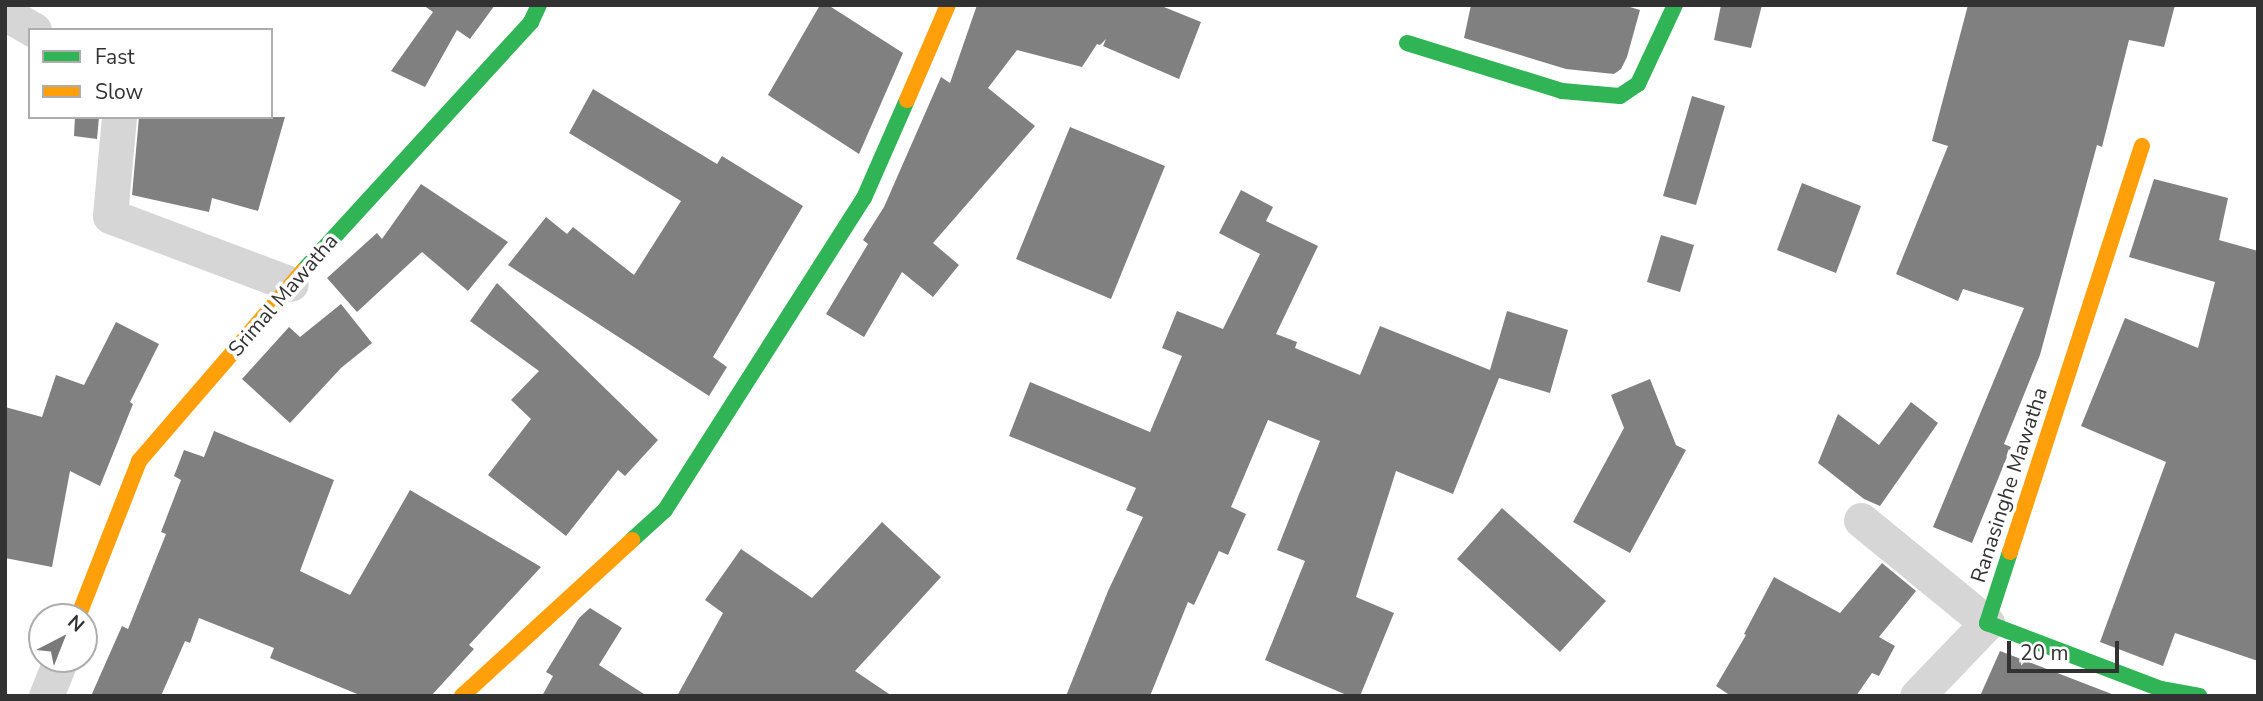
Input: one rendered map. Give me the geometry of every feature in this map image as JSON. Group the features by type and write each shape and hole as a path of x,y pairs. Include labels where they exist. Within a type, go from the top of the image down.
{"street":[{"name":"Srimal Mawatha","path":"83,603 139,461 291,284 531,22 539,5"},
{"path":"462,696 665,510 864,198 948,5"},
{"path":"1407,43 1563,92 1620,96 1638,84 1675,5"},
{"path":"119,119 110,216 291,284"},
{"name":"Ranasinghe Mawatha","path":"1987,622 2142,146"},
{"path":"1861,520 1987,622 2161,689 2199,696"},
{"path":"1917,696 1987,622"},
{"path":"46,696 55,673"}],"building":[{"path":"423,5 495,5 470,39 457,30 425,87 391,71 433,12"},
{"path":"820,5 828,5 903,53 859,154 768,95"},
{"path":"977,5 1159,5 1201,22 1179,79 1103,46 1106,39 1100,45 1097,44 1082,67 1017,50 988,88 1035,126 933,243 959,265 933,297 902,272 864,337 826,314 868,244 863,240 884,207 941,77 950,83"},
{"path":"1471,5 1623,5 1640,10 1627,57 1621,69 1614,74 1566,69 1464,38"},
{"path":"1721,5 1762,5 1751,48 1714,40"},
{"path":"1968,5 2175,5 2164,47 2129,40 2102,147 2097,145 2040,355 2004,444 2011,447 1972,543 1933,527 2024,308 1963,289 1958,301 1896,274 1948,146 1932,141"},
{"path":"593,89 717,164 722,156 803,206 713,357 727,367 709,396 508,265 546,217 567,234 573,227 634,275 681,201 569,133"},
{"path":"1692,96 1725,106 1696,205 1663,196"},
{"path":"285,117 258,211 212,198 209,212 132,195 139,119"},
{"path":"75,119 99,119 97,139 74,136"},
{"path":"1070,127 1165,166 1111,299 1016,259"},
{"path":"2154,179 2228,198 2219,240 2258,251 2258,661 2175,633 2163,666 2100,642 2166,462 2081,426 2125,318 2198,348 2215,282 2129,257"},
{"path":"1802,183 1861,206 1836,273 1777,250"},
{"path":"421,184 508,242 468,291 422,252 357,312 327,278 377,233 382,239"},
{"path":"1241,190 1273,207 1266,221 1318,246 1276,334 1297,342 1295,348 1360,375 1380,326 1490,370 1507,311 1568,330 1550,393 1499,378 1453,494 1396,471 1356,597 1394,613 1360,696 1349,696 1265,660 1305,561 1277,550 1320,441 1268,420 1231,507 1246,514 1228,555 1219,551 1194,605 1188,602 1150,696 1066,696 1108,591 1143,517 1126,510 1136,488 1009,436 1030,382 1150,432 1182,356 1162,348 1177,311 1223,329 1260,254 1219,233"},
{"path":"1661,235 1694,245 1680,292 1647,282"},
{"path":"497,283 658,440 625,476 618,470 566,536 488,475 531,419 511,400 539,371 470,321"},
{"path":"341,304 372,343 341,368 290,423 242,379 289,327 300,337"},
{"path":"116,322 159,344 130,402 133,404 100,486 70,471 52,567 5,558 5,407 42,417 56,375 84,385"},
{"path":"1650,379 1676,445 1686,450 1630,553 1573,522 1624,428 1611,395"},
{"path":"1911,402 1938,423 1880,506 1864,499 1818,463 1838,414 1879,445"},
{"path":"214,431 334,480 300,571 350,595 410,490 541,567 469,645 474,649 431,696 362,696 270,658 274,648 199,618 190,643 185,641 161,696 91,696 122,626 128,629 166,534 161,532 181,480 174,476 184,450 204,457"},
{"path":"1502,508 1606,601 1560,652 1457,559"},
{"path":"882,522 941,577 855,671 892,696 677,696 723,613 705,600 741,549 812,598"},
{"path":"1882,563 1916,591 1879,637 1895,646 1879,676 1872,673 1856,696 1731,696 1716,686 1746,635 1744,634 1774,577 1840,613"},
{"path":"590,608 622,628 599,665 647,696 542,696 553,676 546,672 579,618"},
{"path":"2000,651 2117,696 1980,696"}],"traffic: fast":[{"path":"303,271 531,22 539,5"},
{"path":"1407,43 1562,91 1620,96 1638,84 1675,5"},
{"path":"632,540 665,510 864,198 907,100"},
{"path":"2010,552 1987,623 2161,689 2199,696"}],"traffic: slow":[{"path":"907,100 948,5"},
{"path":"2010,552 2142,146"},
{"path":"83,603 139,461 303,271"},
{"path":"462,696 632,540"}]}
